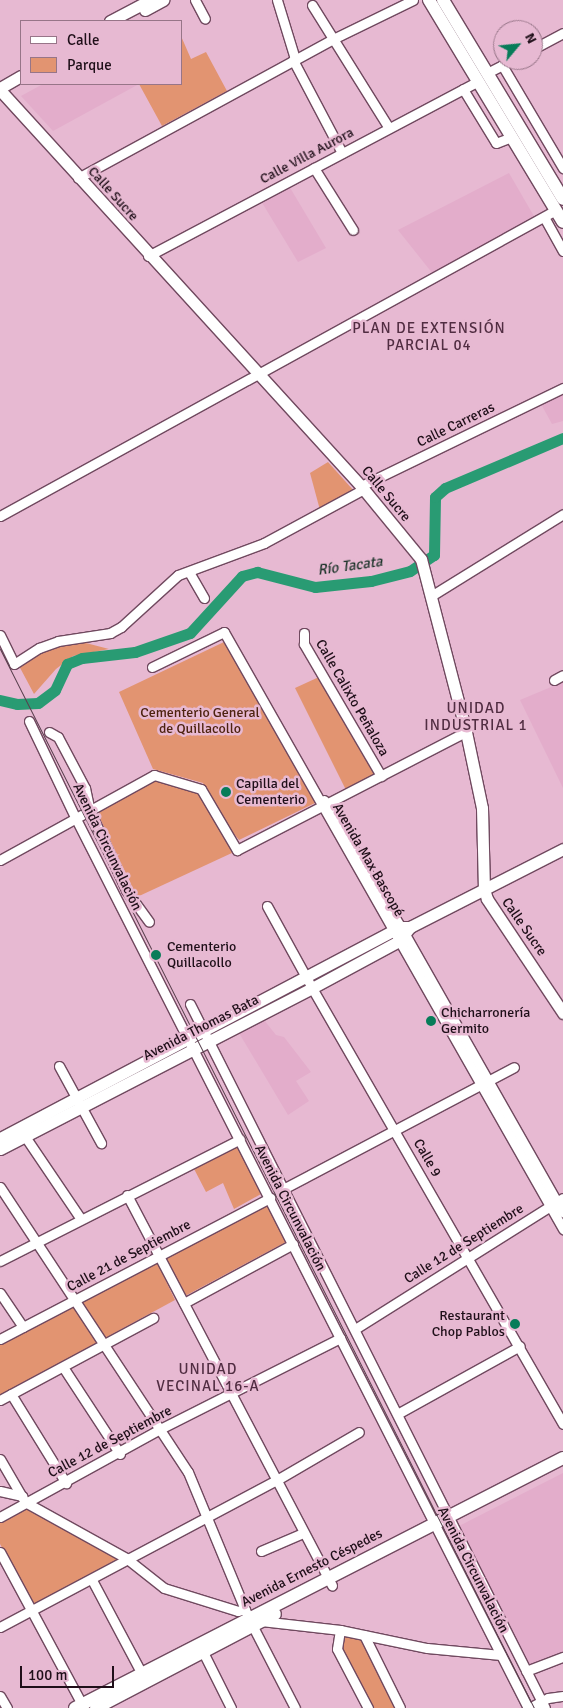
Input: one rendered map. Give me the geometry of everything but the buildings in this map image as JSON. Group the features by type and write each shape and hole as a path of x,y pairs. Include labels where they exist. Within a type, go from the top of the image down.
{"highway":[{"path":"429,0 563,198"},
{"path":"442,0 512,137 563,222"},
{"name":"Avenida Ernesto Céspedes","path":"96,1708 252,1618 330,1583 563,1458"},
{"name":"Avenida Ernesto Céspedes","path":"450,1519 563,1466"},
{"name":"Avenida Ernesto Céspedes","path":"80,1707 142,1674 200,1648"}],"main road":[{"path":"112,20 150,0"},
{"path":"126,20 163,0"},
{"path":"0,80 20,69"},
{"path":"0,89 20,77"},
{"name":"Calle Sucre","path":"0,89 148,256 362,488 423,562 466,732 484,824 484,890 563,1013"},
{"name":"Avenida Thomas Bata","path":"0,1138 21,1132 309,984 402,932 563,849"},
{"name":"Avenida Thomas Bata","path":"0,1149 21,1132"}],"street":[{"path":"195,0 205,19"},
{"path":"277,0 294,60 342,153"},
{"path":"78,178 333,39 413,0"},
{"path":"312,4 389,128"},
{"path":"543,44 563,33"},
{"name":"Calle Villa Aurora","path":"148,256 463,90 494,70"},
{"path":"505,70 563,168"},
{"path":"463,90 496,143 512,137"},
{"path":"314,168 352,230"},
{"path":"0,516 556,210"},
{"path":"544,217 563,251"},
{"name":"Calle Carreras","path":"0,635 14,664 39,648 58,641 110,633 121,627 178,575 264,544 362,488 563,388"},
{"path":"431,596 563,514"},
{"path":"189,572 204,598"},
{"name":"Avenida Max Bascopé","path":"152,668 224,632 318,794 402,932 483,1083 563,1212"},
{"name":"Calle Calixto Peñaloza","path":"304,633 304,644 381,776"},
{"path":"554,680 563,675"},
{"name":"Avenida Circunvalación","path":"29,720 75,817 528,1708"},
{"name":"Avenida Circunvalación","path":"49,732 58,737 85,788 90,811 126,890 150,922"},
{"path":"0,860 154,775 201,789 237,850 466,732"},
{"name":"Calle 9","path":"267,906 309,984 470,1258 563,1424"},
{"name":"Avenida Circunvalación","path":"190,1004 205,1037 399,1413 543,1705"},
{"path":"59,1066 101,1142"},
{"path":"283,1189 514,1067"},
{"path":"21,1132 81,1219"},
{"path":"0,1261 240,1139"},
{"path":"0,1187 188,1472 252,1618 295,1708"},
{"path":"127,1195 230,1396 330,1583"},
{"name":"Calle 21 de Septiembre","path":"0,1339 270,1198"},
{"name":"Avenida Max Bascopé","path":"557,1202 563,1229"},
{"name":"Calle 12 de Septiembre","path":"355,1329 557,1202"},
{"path":"184,1303 293,1244"},
{"path":"0,1293 23,1327"},
{"path":"0,1400 153,1318"},
{"name":"Calle 12 de Septiembre","path":"0,1517 23,1499 66,1483 160,1430 230,1396 340,1338"},
{"path":"399,1413 520,1346"},
{"path":"63,1367 120,1454"},
{"path":"11,1394 66,1483"},
{"path":"0,1628 92,1580 126,1558 276,1481 359,1432"},
{"path":"0,1459 23,1499"},
{"path":"0,1491 23,1499 126,1558 164,1588 238,1611 252,1618 340,1630 427,1648 501,1655"},
{"path":"260,1551 303,1532"},
{"path":"0,1552 80,1707"},
{"path":"92,1580 142,1674"},
{"path":"340,1630 337,1649 368,1708"},
{"path":"364,1635 400,1708"},
{"path":"200,1648 231,1708"},
{"path":"526,1671 563,1657"},
{"path":"0,1696 7,1708"},
{"path":"528,1708 543,1705 563,1696"}],"shaded area":[{"path":"41,85 137,85 53,131 21,96"},
{"path":"509,173 535,218 433,274 398,230"},
{"path":"289,186 326,248 298,262 261,201"},
{"path":"563,393 563,421 552,424 541,404"},
{"path":"563,682 563,788 520,700"},
{"path":"264,1020 276,1035 284,1037 311,1072 296,1081 309,1101 288,1115 239,1033"},
{"path":"563,1473 563,1653 530,1665 459,1526"}],"green space":[{"path":"182,38 191,59 206,52 227,91 162,126 140,85 182,85"},
{"path":"328,462 354,491 320,510 310,473"},
{"path":"82,642 109,649 73,656 56,669 34,694 18,664 43,648"},
{"name":"Cementerio General de Quillacollo","path":"224,642 315,803 239,840 221,818 203,783 153,769 119,692"},
{"path":"319,677 376,774 346,790 295,688"},
{"path":"155,780 200,794 234,852 137,897 97,812"},
{"path":"237,1143 261,1194 234,1209 223,1183 206,1192 192,1165"},
{"path":"267,1205 286,1242 185,1296 164,1258"},
{"path":"156,1260 175,1300 105,1338 80,1302"},
{"path":"74,1304 97,1344 0,1396 0,1343"},
{"path":"26,1509 121,1561 34,1607 0,1544 0,1523"},
{"path":"342,1634 361,1640 395,1708 370,1708 340,1649"}],"waterway":[{"path":"516,237 538,225"},
{"name":"Río Tacata","path":"0,700 17,704 38,703 55,690 67,664 82,658 135,652 190,633 242,576 257,572 315,587 371,581 410,571 434,555 435,497 445,488 563,438"}],"tram line":[{"path":"0,649 534,1708"}],"place":[{"name":"Capilla del Cementerio","path":"226,792"},
{"name":"Cementerio Quillacollo","path":"156,955"},
{"name":"Chicharronería Germito","path":"431,1021"},
{"name":"Restaurant Chop Pablos","path":"515,1324"}],"district":[{"name":"PLAN DE EXTENSIÓN PARCIAL 04","path":"429,336"},
{"name":"UNIDAD INDUSTRIAL 1","path":"476,716"},
{"name":"UNIDAD VECINAL 16-A","path":"208,1378"}]}
